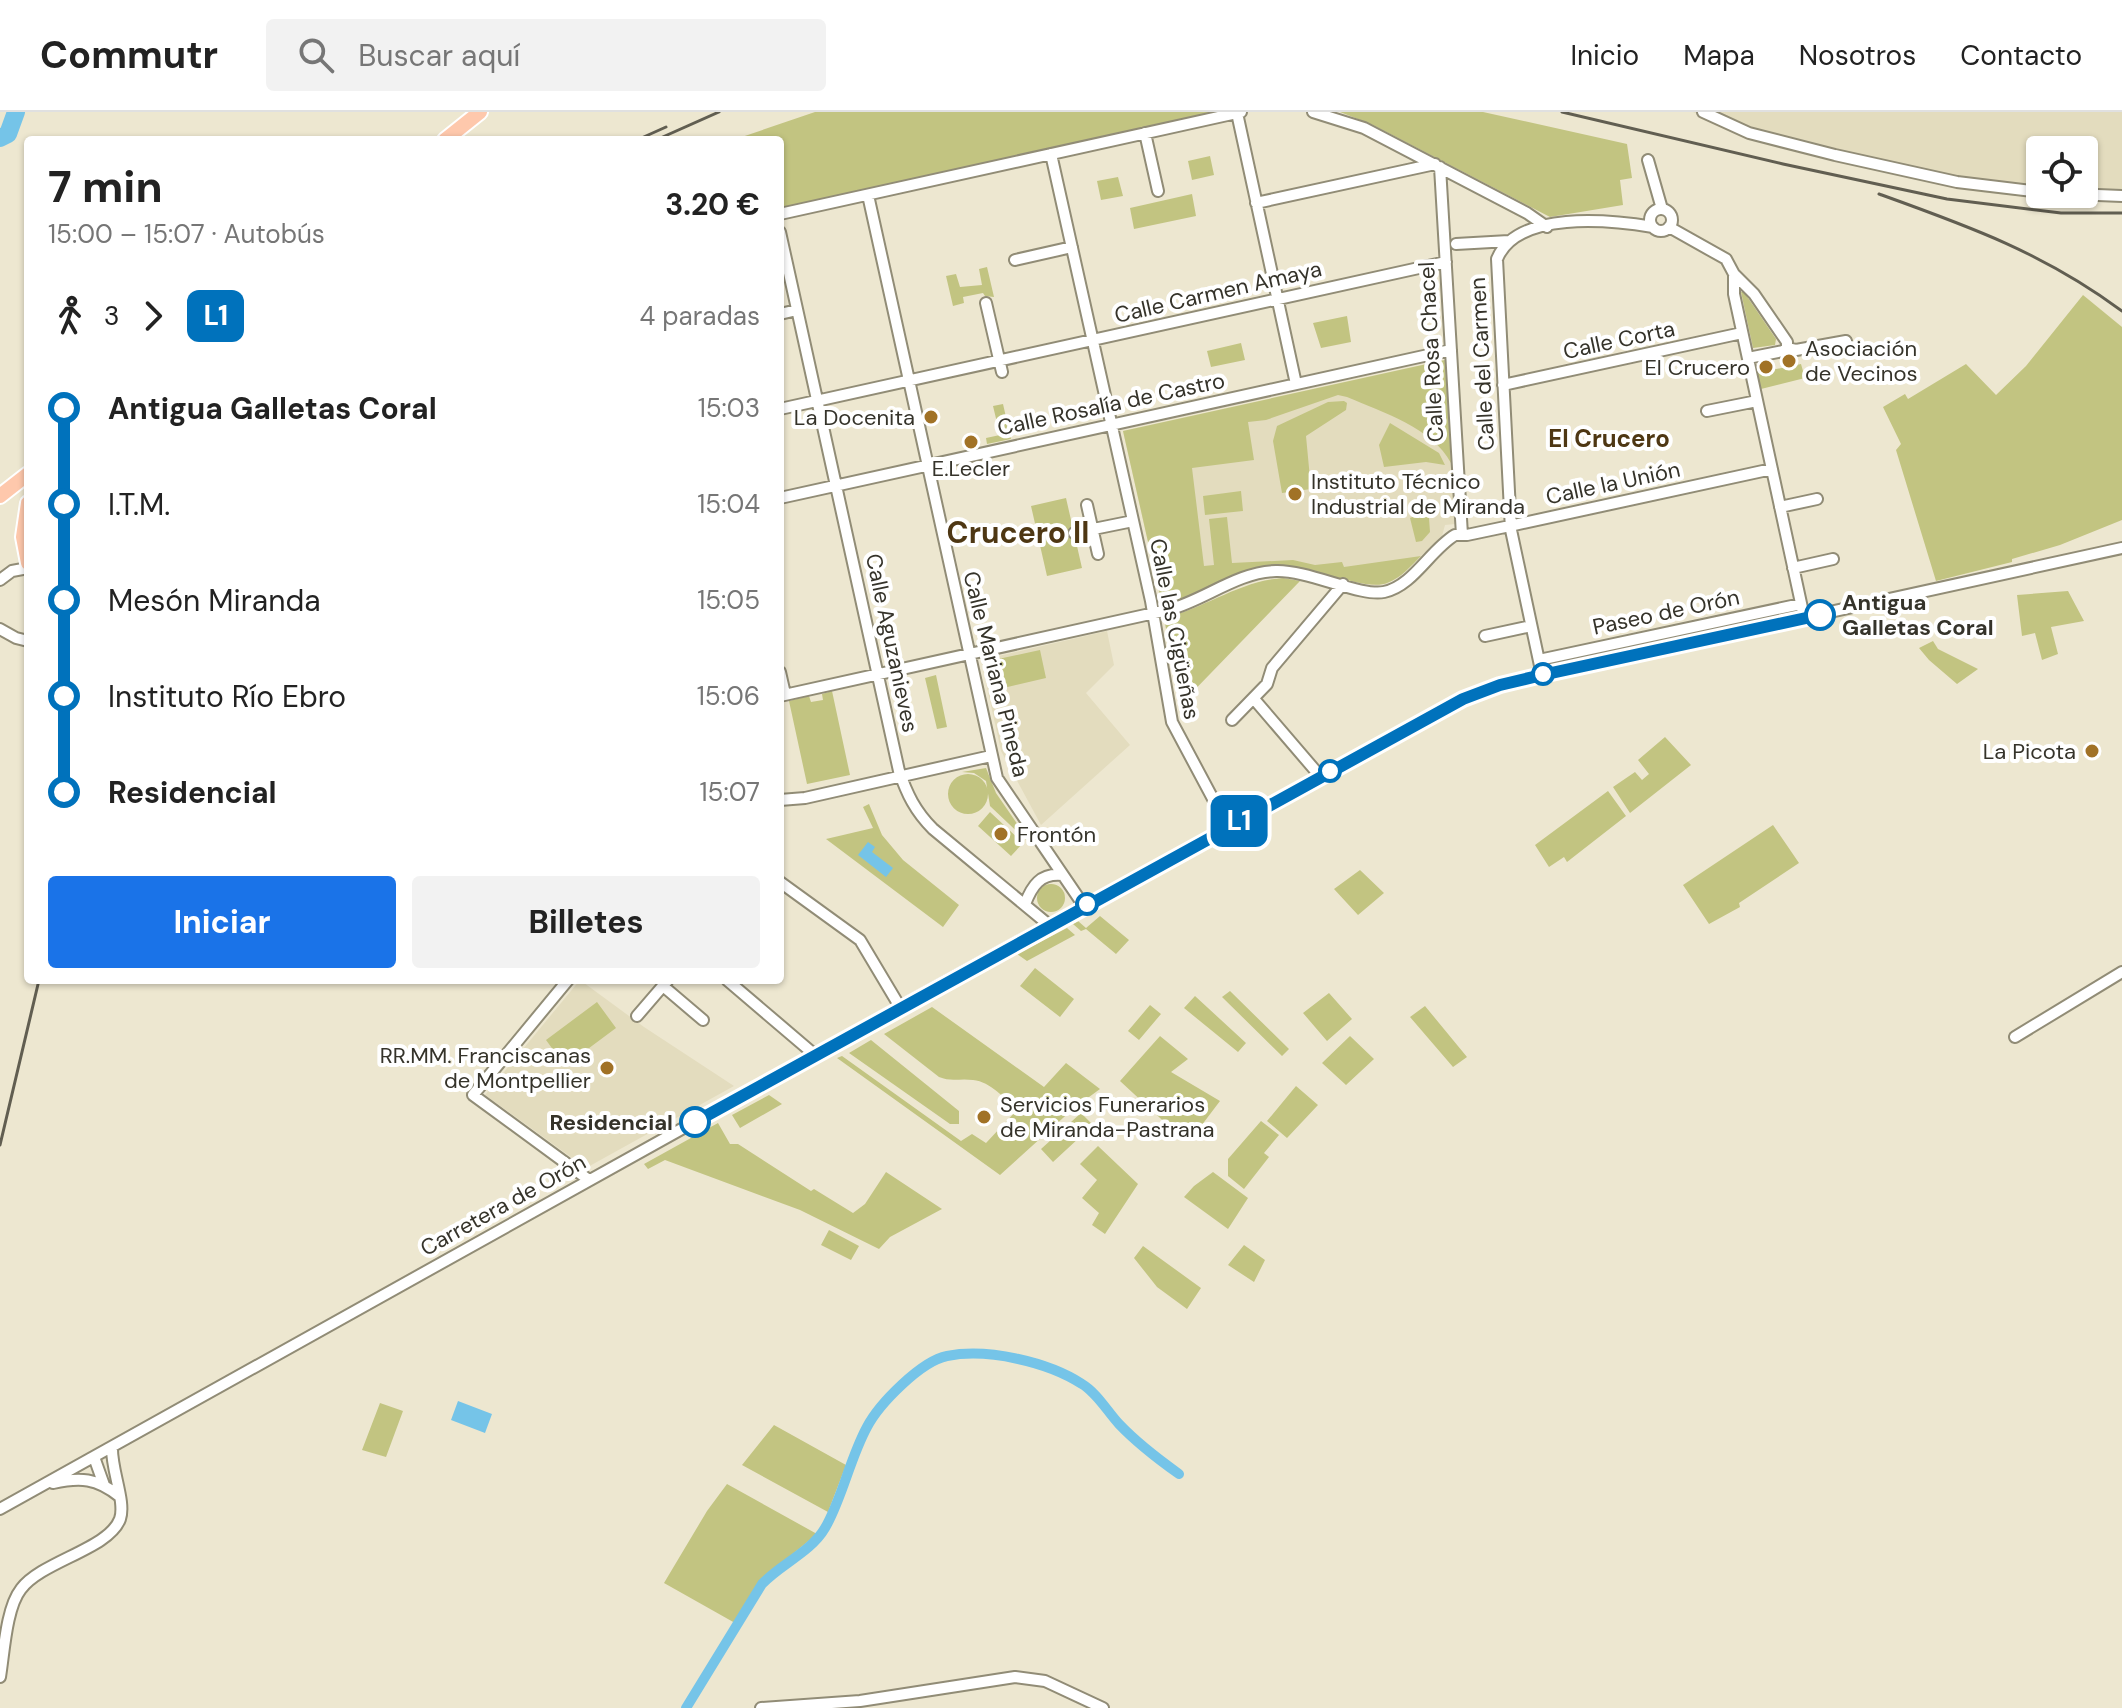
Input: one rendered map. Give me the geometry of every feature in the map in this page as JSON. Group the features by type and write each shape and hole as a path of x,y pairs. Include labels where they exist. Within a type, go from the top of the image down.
{"highway":[{"path":"450,136 480,112"},
{"path":"0,496 24,477"}],"street":[{"path":"784,213 1239,112 1296,384"},
{"path":"1313,112 1356,124 1527,213 1547,227"},
{"path":"1703,112 1749,133 1835,155 1957,182 2026,190"},
{"path":"1145,133 1158,191"},
{"name":"Calle las Cigüeñas","path":"1051,154 1153,614 1172,722 1228,827"},
{"path":"1648,160 1662,209"},
{"path":"1256,203 1438,166"},
{"name":"Calle Rosa Chacel","path":"1438,166 1462,535"},
{"name":"Calle Mariana Pineda","path":"868,195 991,756 1002,788 1084,906"},
{"path":"2098,195 2122,196"},
{"path":"1456,244 1506,243 1520,233 1595,220 1662,230 1669,227 1672,218 1668,212 1662,209 1655,211 1651,216 1653,227"},
{"path":"1669,227 1686,239 1721,254 1761,304 1787,342 1787,348"},
{"name":"Calle del Carmen","path":"1506,243 1497,259 1510,526 1542,675"},
{"path":"1015,260 1072,247"},
{"name":"Calle Aguzanieves","path":"784,250 901,776 912,805 927,823 1049,925"},
{"name":"Calle Carmen Amaya","path":"784,408 908,382 1001,367 1093,341 1446,262"},
{"path":"1734,274 1734,294 1804,617"},
{"path":"986,303 1001,367"},
{"path":"784,313 797,310"},
{"name":"Calle Corta","path":"1503,385 1742,333"},
{"path":"1748,358 1787,348 1796,350 1846,341"},
{"name":"Calle Rosalía de Castro","path":"784,497 1451,350"},
{"path":"1707,411 1757,401"},
{"name":"Calle la Unión","path":"1462,535 1772,469"},
{"path":"1780,507 1817,499"},
{"path":"1087,505 1098,554"},
{"name":"Calle las Cigüeñas","path":"1074,533 1133,521"},
{"path":"784,695 1153,614 1194,603 1238,580 1266,572 1299,572 1374,592 1391,589 1400,585 1448,539 1462,535"},
{"name":"Carretera de Orón","path":"0,1509 900,1007 1463,699 1500,685 1542,675 2122,548"},
{"path":"1793,568 1833,559"},
{"path":"0,580 24,567"},
{"path":"1232,720 1267,684 1272,668 1343,584"},
{"name":"Paseo de Orón","path":"1539,660 1801,604"},
{"path":"1485,636 1531,626"},
{"path":"0,629 24,640"},
{"path":"1254,699 1320,776"},
{"path":"784,800 805,798 991,756"},
{"path":"1025,904 1036,882 1048,875 1062,875"},
{"path":"784,885 860,940 900,1007"},
{"path":"2015,1037 2122,972"},
{"path":"565,984 473,1095 589,1180"},
{"path":"637,1016 665,984"},
{"path":"667,984 703,1020"},
{"path":"732,984 815,1055"},
{"path":"0,1677 12,1608 21,1589 38,1573 101,1540 115,1529 122,1510 112,1469 112,1447"},
{"path":"94,1457 112,1469"},
{"path":"94,1457 99,1477 105,1486"},
{"path":"43,1485 85,1478 119,1496"},
{"path":"761,1708 860,1701 1015,1677 1045,1681 1103,1708"}],"shaded area":[{"path":"1693,112 2122,112 2122,201 2098,200 2098,136 2026,136 2026,197 1980,192 1764,143"},
{"name":"Instituto Técnico Industrial de Miranda","path":"1445,360 1455,524 1445,525 1442,536 1399,577 1386,584 1372,585 1308,568 1265,566 1247,570 1205,590 1162,604 1123,431"},
{"path":"1107,631 1114,665 1086,693 1130,745 1041,825 1001,751 981,660"},
{"name":"RR.MM. Franciscanas de Montpellier","path":"577,984 585,984 734,1086 586,1168 485,1095"}],"green space":[{"path":"815,112 1212,112 784,207 784,136 745,136"},
{"path":"1340,112 1483,112 1627,144 1632,178 1620,180 1623,205 1550,217 1373,125"},
{"path":"1210,156 1214,175 1192,180 1188,161"},
{"path":"1118,177 1123,196 1101,200 1097,181"},
{"path":"1192,194 1196,216 1134,229 1130,208"},
{"path":"987,267 994,297 983,293 963,297 964,303 953,306 946,276 956,274 960,287 982,285 979,269"},
{"path":"1741,292 1744,292 1776,339 1775,345 1753,348"},
{"path":"2083,295 2122,327 2122,520 2060,545 2012,559 2012,562 1936,581 1896,450 1901,444 1883,407 1905,394 1908,399 1966,364 1996,395 2026,366"},
{"path":"1347,316 1351,342 1321,348 1313,323"},
{"path":"1241,343 1245,360 1211,367 1207,351"},
{"path":"1445,360 1451,463 1432,440 1405,422 1338,395 1266,420 1248,422 1254,460 1192,468 1204,566 1214,565 1209,519 1227,517 1232,563 1293,560 1315,565 1342,562 1344,567 1421,556 1406,571 1392,581 1377,585 1290,566 1262,567 1191,596 1162,604 1123,431"},
{"path":"1801,364 1805,378 1761,389 1757,373"},
{"path":"1328,402 1347,403 1346,410 1306,436 1311,489 1282,493 1273,441 1277,426"},
{"path":"1003,404 1011,439 987,444 986,438 1000,435 993,406"},
{"path":"1390,423 1439,453 1445,465 1426,462 1384,467 1379,445"},
{"path":"1241,491 1243,511 1205,515 1203,496"},
{"path":"1066,498 1082,568 1047,576 1031,506"},
{"path":"1419,514 1429,518 1430,532 1422,541 1416,542 1410,518"},
{"path":"1283,578 1300,581 1180,705 1164,618 1237,589"},
{"path":"2068,591 2084,621 2051,627 2058,654 2042,660 2035,633 2022,636 2017,595"},
{"path":"1688,632 1689,636 1549,667 1549,662"},
{"path":"1933,641 1938,649 1978,669 1957,684 1919,648"},
{"path":"1040,650 1046,678 991,691 984,662"},
{"path":"936,675 947,727 937,729 925,678"},
{"path":"832,691 850,775 807,784 789,701 809,696 811,702 823,700 822,694"},
{"path":"1665,737 1691,765 1630,813 1613,787 1635,772 1642,780 1649,774 1638,760"},
{"path":"986,768 996,793 1026,840 990,806 986,781 974,773 962,772"},
{"path":"968,774 982,780 988,794 982,808 968,814 954,808 948,794 954,780"},
{"path":"1608,791 1626,816 1567,862 1564,857 1549,867 1535,845"},
{"path":"869,804 882,835 903,860 959,905 943,927 826,839 873,828 863,807"},
{"name":"Frontón","path":"990,812 1023,843 1011,856 978,826"},
{"path":"1773,825 1799,863 1739,903 1740,907 1709,924 1683,885"},
{"path":"1360,870 1384,893 1358,915 1334,889"},
{"path":"1051,884 1061,888 1065,898 1061,908 1051,912 1041,908 1037,898 1041,888"},
{"path":"1100,916 1129,940 1116,954 1086,929 1081,931 1073,924 1078,921 1086,928"},
{"path":"1067,928 1075,935 1027,961 1017,954"},
{"path":"1035,968 1074,999 1060,1017 1020,986"},
{"path":"1230,991 1289,1049 1282,1056 1222,997"},
{"path":"1329,993 1352,1019 1327,1041 1303,1013"},
{"path":"1195,996 1246,1043 1238,1052 1184,1008"},
{"path":"597,1002 616,1028 565,1066 546,1040"},
{"path":"1150,1005 1161,1014 1139,1040 1128,1031"},
{"path":"1425,1006 1467,1057 1453,1067 1410,1017"},
{"path":"932,1007 1044,1087 1066,1063 1100,1089 1074,1108 1000,1175 837,1058 842,1056 961,1141 972,1134 986,1143 1017,1110 986,1084 939,1077 884,1034"},
{"path":"1160,1036 1188,1059 1171,1072 1220,1101 1192,1138 1173,1130 1120,1081"},
{"path":"1350,1036 1374,1059 1346,1085 1322,1063"},
{"path":"871,1040 959,1111 959,1124 950,1124 849,1053"},
{"path":"1296,1086 1318,1105 1287,1138 1267,1121"},
{"path":"769,1095 782,1104 740,1128 732,1115"},
{"path":"1081,1113 1093,1125 1053,1162 1041,1149"},
{"path":"1261,1121 1279,1135 1264,1153 1269,1157 1244,1189 1228,1176 1228,1159"},
{"path":"718,1123 730,1144 738,1144 811,1191 814,1189 853,1213 865,1204 886,1172 942,1209 890,1237 879,1249 800,1210 665,1160 648,1169 644,1164"},
{"path":"1098,1146 1138,1184 1105,1234 1092,1225 1099,1213 1082,1198 1097,1180 1080,1164"},
{"path":"1213,1172 1248,1198 1228,1229 1184,1197"},
{"path":"829,1230 859,1246 851,1260 821,1245"},
{"path":"1244,1245 1265,1260 1254,1282 1228,1265"},
{"path":"1143,1246 1201,1288 1187,1309 1157,1287 1134,1258"},
{"path":"380,1403 403,1411 386,1457 362,1450"},
{"path":"774,1425 846,1465 828,1512 742,1465"},
{"path":"727,1484 817,1534 767,1575 735,1623 664,1583"}],"water":[{"path":"868,842 875,847 872,852 893,868 886,877 858,855"},
{"path":"458,1401 492,1414 485,1433 451,1420"}],"waterway":[{"path":"0,138 8,134 16,112"},
{"path":"686,1708 762,1584 812,1544 825,1528 861,1439 873,1418 913,1375 937,1360 963,1354 999,1356 1035,1363 1068,1376 1087,1388 1133,1438 1179,1474"}],"railway":[{"path":"665,136 719,112"},
{"path":"1562,112 1947,199 2061,213 2122,213"},
{"path":"646,136 666,127"},
{"path":"1879,194 2005,243 2064,273 2122,311"},
{"path":"0,1145 38,984"}],"bus line":[{"name":"L1","path":"695,1122 1307,783 1476,693 1542,675 1820,615"}],"place":[{"name":"Asociación de Vecinos","path":"1789,361"},
{"name":"El Crucero","path":"1766,367"},
{"name":"La Docenita","path":"931,417"},
{"name":"E.Lecler","path":"971,442"},
{"name":"Instituto Técnico Industrial de Miranda","path":"1295,494"},
{"name":"Antigua Galletas Coral","path":"1820,615"},
{"name":"La Picota","path":"2092,751"},
{"name":"Frontón","path":"1001,834"},
{"name":"RR.MM. Franciscanas de Montpellier","path":"607,1068"},
{"name":"Servicios Funerarios de Miranda-Pastrana","path":"984,1117"},
{"name":"Residencial","path":"695,1122"}],"district":[{"name":"El Crucero","path":"1609,438"},
{"name":"Crucero II","path":"1018,532"}]}
